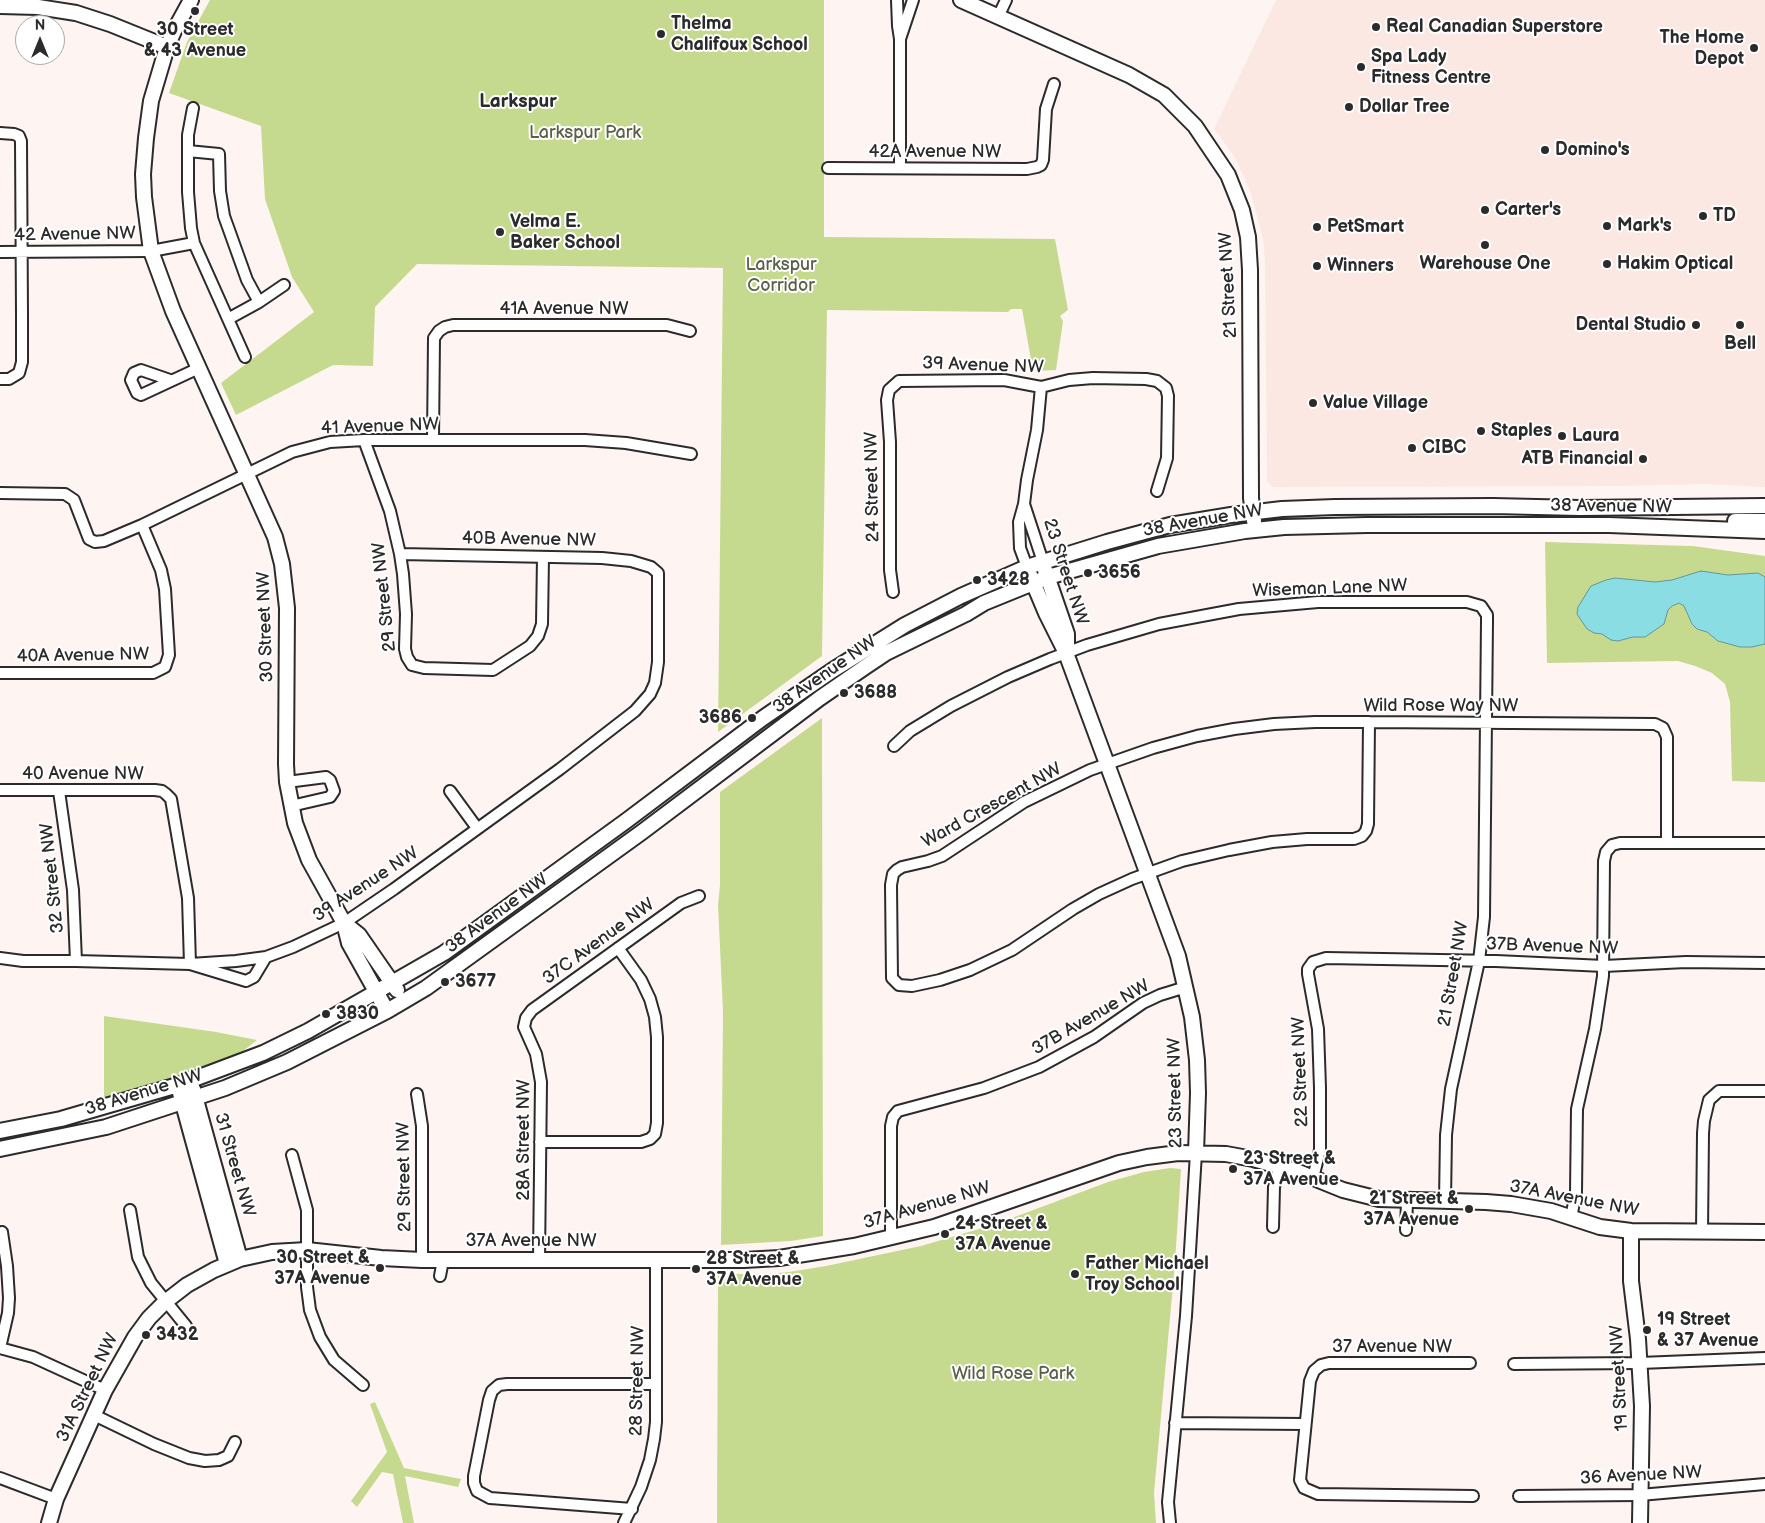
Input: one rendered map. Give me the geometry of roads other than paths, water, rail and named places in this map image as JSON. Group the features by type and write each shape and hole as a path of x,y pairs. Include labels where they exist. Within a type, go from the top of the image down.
{"street":[{"name":"30 Street NW","path":"191,0 167,47 151,101 144,158 144,197 151,250 173,311 275,537 286,585 287,782 291,806 303,848 344,922 349,943 386,1011"},
{"path":"897,0 900,39 900,168"},
{"path":"900,39 913,0"},
{"name":"21 Street NW","path":"961,0 1138,80 1164,95 1195,126 1228,175 1242,210 1248,237 1250,270 1251,498 1256,530"},
{"path":"998,17 1006,0"},
{"path":"0,6 38,4 93,18 167,47"},
{"name":"42A Avenue NW","path":"828,168 1037,168 1041,165 1044,155 1046,109 1054,84"},
{"path":"193,108 188,135 188,192 194,243 245,358"},
{"path":"0,132 19,136 21,141 22,252 22,362 20,373 9,379 0,379"},
{"path":"188,151 219,154 220,191 224,216 247,280 259,302"},
{"name":"42 Avenue NW","path":"0,252 151,250 194,243"},
{"path":"228,319 259,302 284,285"},
{"name":"41A Avenue NW","path":"433,440 434,342 438,331 453,325 667,325 690,330"},
{"path":"170,380 199,368"},
{"name":"39 Avenue NW","path":"895,383 908,380 1004,380 1041,386 1069,380 1105,378 1152,379 1160,382 1167,391 1168,448 1165,467 1157,491"},
{"name":"24 Street NW","path":"893,592 890,570 890,442 887,400 889,390 895,383"},
{"name":"23 Street NW","path":"1041,386 1037,430 1018,529 1020,548 1046,613 1066,653 1148,873 1178,956 1193,1024 1198,1092 1196,1153 1187,1306 1168,1502 1170,1523"},
{"name":"29 Street NW","path":"364,440 390,511 400,554 406,614 405,649 412,665 424,668 493,670 530,646 536,640 541,630 543,557"},
{"name":"41 Avenue NW","path":"0,493 64,494 74,500 89,539 95,542 104,542 292,452 340,441 594,441 626,443 691,454"},
{"name":"23 Street NW","path":"1024,504 1067,634 1066,653"},
{"name":"38 Avenue NW","path":"0,1131 61,1120 185,1083 263,1053 308,1031 444,954 763,718 833,670 905,625 961,596 1027,567 1153,529 1253,512 1335,507 1493,506 1610,508 1765,506"},
{"path":"1660,526 1707,522 1765,521"},
{"name":"40A Avenue NW","path":"0,673 153,673 165,667 169,655 165,589 161,570 142,525"},
{"name":"38 Avenue NW","path":"0,1149 106,1127 224,1088 287,1062 386,1011 426,988 602,861 820,698 865,667 886,654 984,603 1033,582 1158,546 1256,530 1313,525 1660,526 1765,531"},
{"name":"40B Avenue NW","path":"400,554 615,559 644,564 656,570 658,578 658,662 655,683 650,694"},
{"name":"Wiseman Lane NW","path":"894,746 910,731 966,697 1021,671 1066,653 1159,624 1239,609 1318,602 1474,602 1481,606 1487,615 1486,723"},
{"name":"39 Avenue NW","path":"2,959 190,964 266,957 312,939 344,922 394,889 560,769 635,711 650,694"},
{"path":"1148,873 1193,858 1253,845 1300,840 1354,839 1362,836 1368,824 1369,722"},
{"name":"Wild Rose Way NW","path":"1108,763 1177,741 1234,729 1288,723 1638,724 1659,726 1666,732 1668,741 1667,843"},
{"name":"21 Street NW","path":"1445,1201 1446,1135 1451,1089 1479,961 1484,917 1486,723"},
{"name":"Ward Crescent NW","path":"1108,763 1024,802 942,856 897,870 893,874 891,885 892,978 899,985 912,986 940,980 970,970 1012,950 1099,894 1148,873"},
{"path":"287,782 326,777 330,780 334,791 330,797 291,806"},
{"name":"40 Avenue NW","path":"0,790 156,790 166,794 171,799 188,898 190,964"},
{"path":"450,790 477,828"},
{"name":"32 Street NW","path":"59,791 73,890 76,961"},
{"path":"1570,1218 1576,1192 1577,1109 1595,1029 1604,966 1604,861 1608,848 1620,843 1765,843"},
{"name":"37C Avenue NW","path":"524,1022 532,1010 618,948 681,903 699,896"},
{"name":"30 Street NW","path":"344,922 359,935 404,1000"},
{"path":"540,1142 641,1142 654,1136 657,1129 657,1037 655,1017 650,999 641,980 618,948"},
{"name":"39 Avenue NW","path":"190,964 246,981 254,977 266,957"},
{"name":"37B Avenue NW","path":"1310,964 1319,959 1326,958 1604,966 1686,962 1765,963"},
{"name":"22 Street NW","path":"1310,964 1308,974 1318,1029 1320,1074 1320,1150 1313,1178"},
{"name":"37B Avenue NW","path":"891,1238 891,1126 893,1117 898,1111 990,1086 1039,1067 1094,1037 1144,1003 1160,995 1186,987"},
{"name":"28A Street NW","path":"524,1022 526,1032 536,1054 540,1074 540,1260"},
{"name":"31 Street NW","path":"185,1083 227,1264"},
{"path":"1702,1232 1704,1121 1709,1100 1719,1091 1765,1091"},
{"name":"29 Street NW","path":"417,1094 422,1126 422,1260"},
{"name":"31 Street NW","path":"189,1100 240,1259"},
{"name":"37A Avenue NW","path":"165,1302 187,1284 227,1264 272,1252 307,1250 381,1258 422,1260 656,1260 779,1258 837,1250 934,1227 1130,1160 1158,1155 1196,1153 1239,1156 1280,1166 1355,1194 1379,1199 1511,1204 1551,1211 1600,1226 1631,1231 1765,1232"},
{"path":"292,1155 306,1203 308,1302 315,1326 334,1360 363,1385"},
{"path":"1273,1228 1274,1187 1280,1166"},
{"path":"1406,1201 1406,1230"},
{"path":"130,1210 138,1257 151,1283 186,1326"},
{"name":"19 Street NW","path":"1631,1231 1632,1297 1640,1364 1642,1425 1640,1523"},
{"path":"2,1232 9,1298 8,1313 0,1348 33,1357 105,1390"},
{"name":"37A Avenue NW","path":"440,1276 443,1260"},
{"name":"28 Street NW","path":"629,1518 645,1477 652,1450 656,1422 656,1260"},
{"name":"31A Street NW","path":"49,1523 56,1499 105,1390 135,1337 148,1318 165,1302"},
{"path":"1514,1364 1640,1364 1765,1358"},
{"name":"37 Avenue NW","path":"1305,1424 1310,1381 1317,1368 1329,1363 1470,1363"},
{"path":"629,1518 490,1498 477,1491 474,1476 489,1400 496,1387 507,1384 656,1384"},
{"path":"94,1415 154,1444 189,1458 205,1461 219,1460 228,1456 235,1442"},
{"path":"1175,1423 1305,1424 1300,1480 1304,1488 1318,1494 1473,1496"},
{"path":"0,1478 56,1499"},
{"name":"36 Avenue NW","path":"1519,1496 1640,1495 1765,1484"}],"water":[{"path":"1701,571 1728,575 1758,573 1765,577 1765,644 1740,647 1718,641 1707,632 1697,629 1692,624 1684,606 1679,603 1668,610 1664,624 1645,637 1633,637 1618,641 1611,640 1602,634 1594,633 1587,629 1577,614 1578,607 1591,586 1606,580 1615,578 1655,582 1672,580"}],"place":[{"name":"30 Street & 43 Avenue","path":"195,11"},
{"name":"Real Canadian Superstore","path":"1376,27"},
{"name":"Thelma Chalifoux School","path":"661,34"},
{"name":"The Home Depot","path":"1754,48"},
{"name":"Spa Lady Fitness Centre","path":"1361,67"},
{"name":"Dollar Tree","path":"1349,107"},
{"name":"Domino's","path":"1545,150"},
{"name":"Carter's","path":"1485,210"},
{"name":"TD","path":"1703,216"},
{"name":"Mark's","path":"1607,226"},
{"name":"PetSmart","path":"1317,227"},
{"name":"Velma E. Baker School","path":"500,232"},
{"name":"Warehouse One","path":"1485,245"},
{"name":"Hakim Optical","path":"1607,264"},
{"name":"Winners","path":"1317,266"},
{"name":"Dental Studio","path":"1696,325"},
{"name":"Bell","path":"1740,325"},
{"name":"Value Village","path":"1313,403"},
{"name":"Staples","path":"1481,431"},
{"name":"Laura","path":"1562,436"},
{"name":"CIBC","path":"1412,448"},
{"name":"ATB Financial","path":"1643,459"},
{"name":"3656","path":"1088,573"},
{"name":"3428","path":"977,580"},
{"name":"3688","path":"844,693"},
{"name":"3686","path":"752,718"},
{"name":"3677","path":"445,982"},
{"name":"3830","path":"326,1014"},
{"name":"23 Street & 37A Avenue","path":"1233,1169"},
{"name":"21 Street & 37A Avenue","path":"1469,1209"},
{"name":"24 Street & 37A Avenue","path":"945,1234"},
{"name":"30 Street & 37A Avenue","path":"380,1268"},
{"name":"28 Street & 37A Avenue","path":"696,1269"},
{"name":"Father Michael Troy School","path":"1075,1274"},
{"name":"19 Street & 37 Avenue","path":"1647,1330"},
{"name":"3432","path":"146,1335"}],"district":[{"name":"Larkspur","path":"518,102"}],"park label":[{"name":"Larkspur Park","path":"585,133"},
{"name":"Larkspur Corridor","path":"781,275"},
{"name":"Wild Rose Park","path":"1013,1374"}]}
